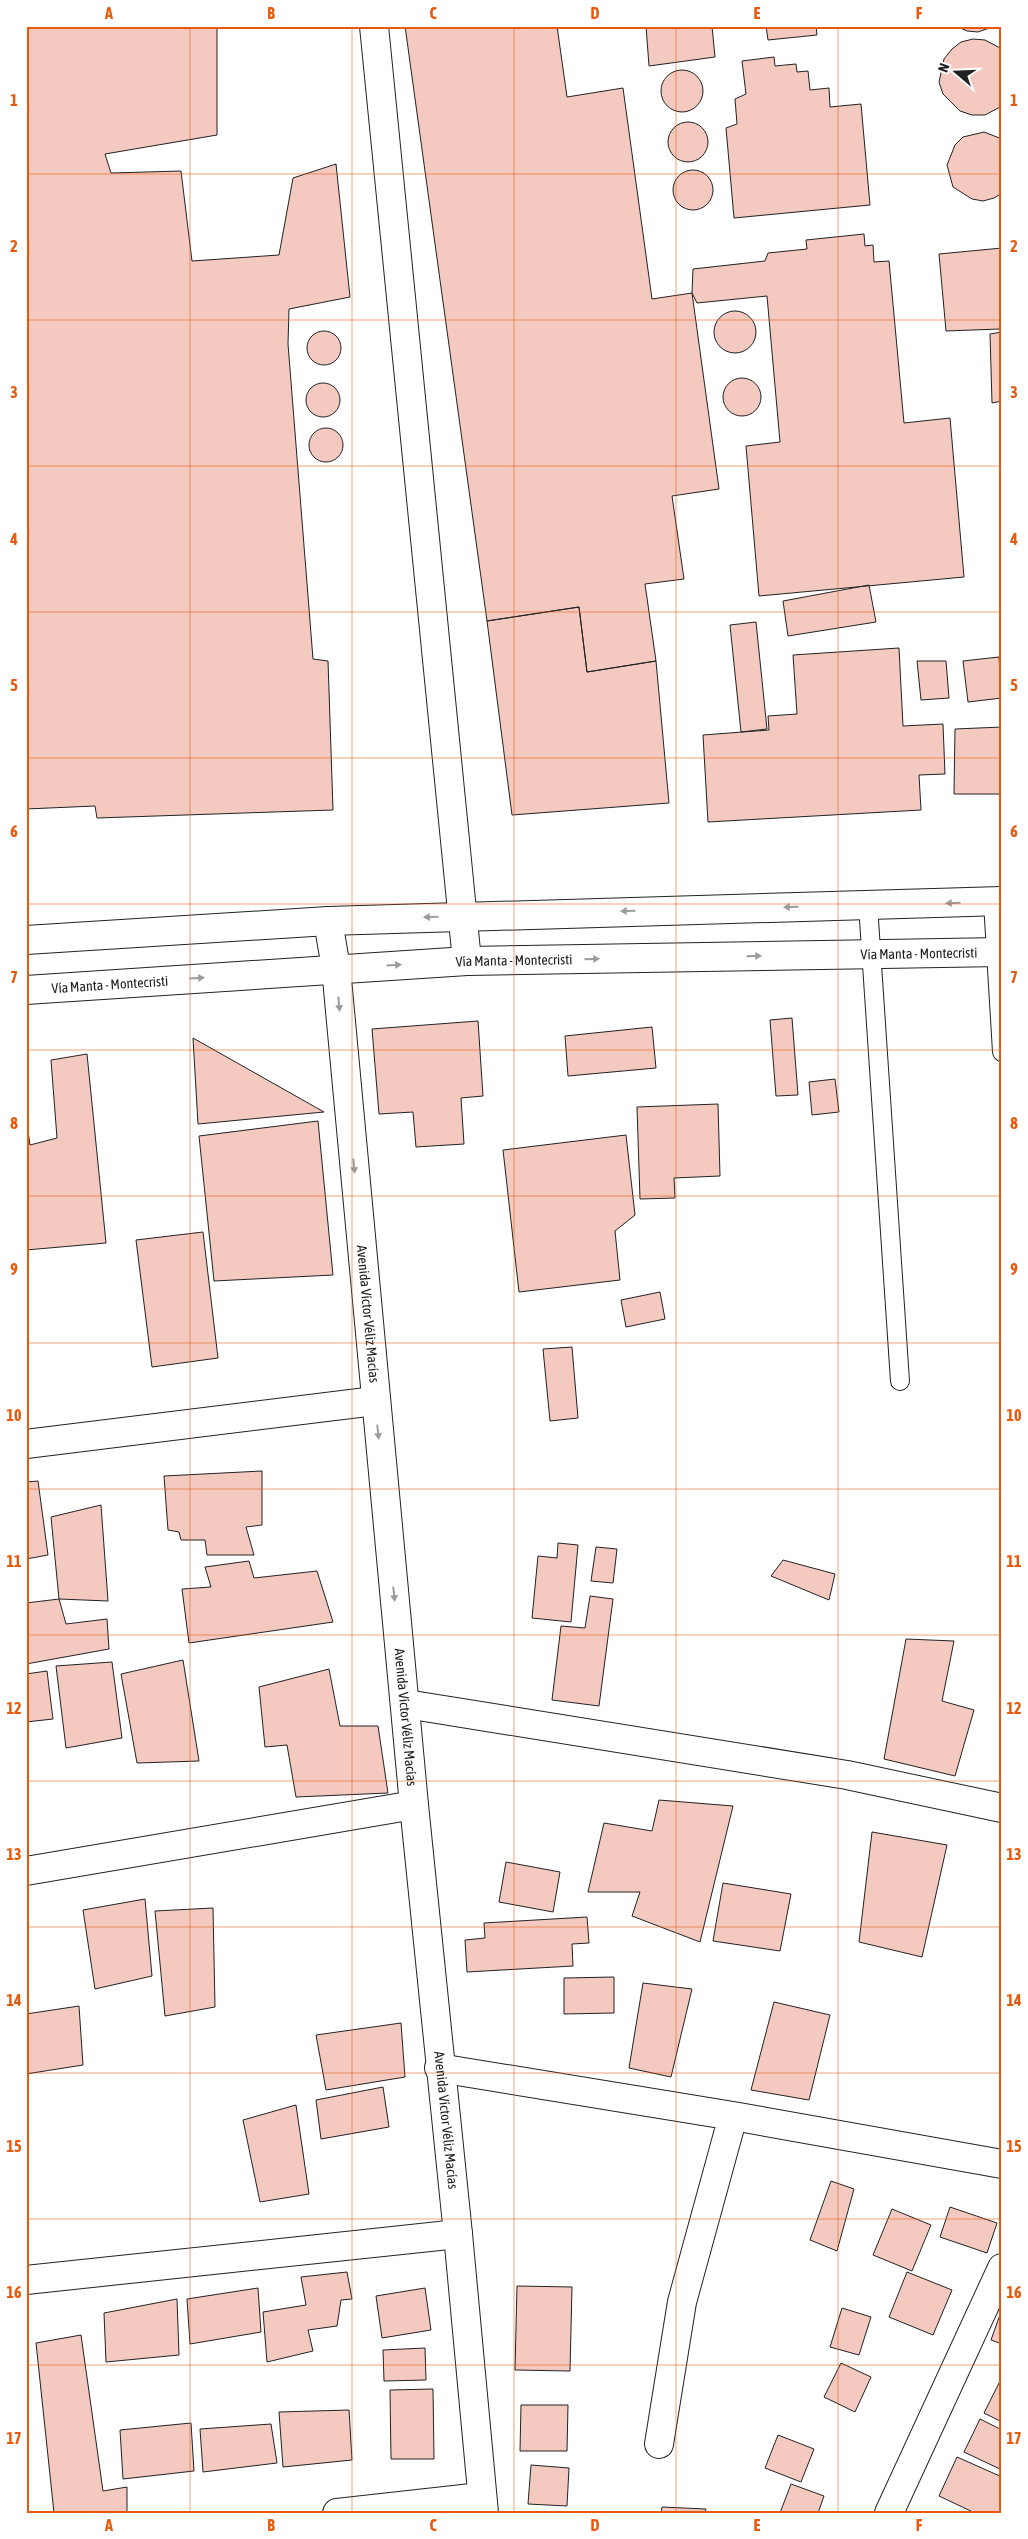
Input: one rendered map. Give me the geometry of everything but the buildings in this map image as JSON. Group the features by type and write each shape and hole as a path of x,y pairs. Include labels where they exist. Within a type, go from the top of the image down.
{"street":[{"path":"374,26 467,961"},
{"path":"26,940 328,921 998,901"},
{"name":"Avenida Víctor Véliz Macías","path":"328,921 336,968 375,1401 406,1704 439,2068 458,2234 482,2505"},
{"name":"Vía Manta - Montecristi","path":"26,990 336,968 467,961 999,952"},
{"path":"26,1444 375,1401"},
{"path":"406,1704 847,1774 1002,1808"},
{"path":"26,1871 414,1804"},
{"path":"439,2068 732,2116 1002,2164"},
{"path":"659,2444 682,2302 732,2116"},
{"path":"26,2280 458,2234"},
{"path":"889,2513 1002,2268"},
{"path":"338,2513 482,2505"}],"lane":[{"path":"998,901 1002,1052"},
{"path":"868,906 900,1381"}]}
